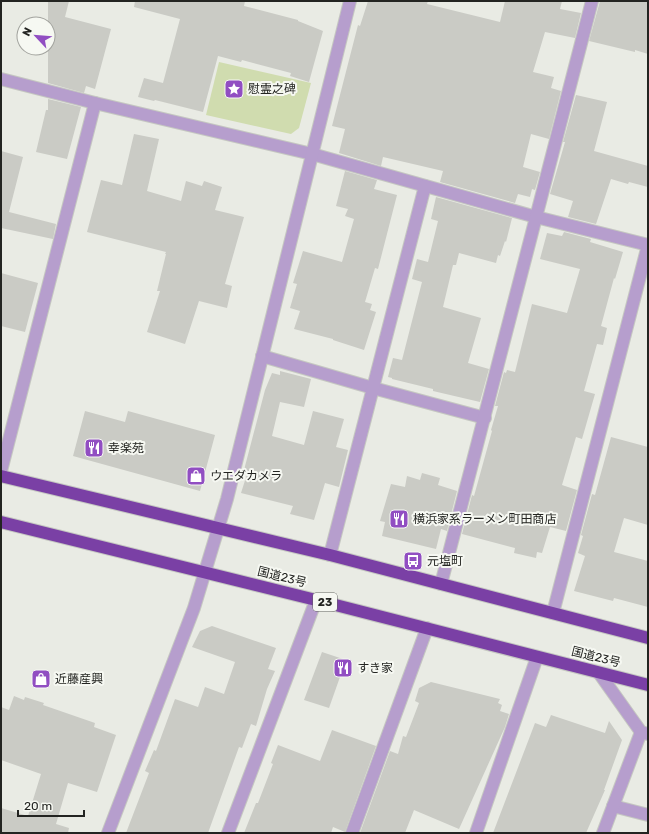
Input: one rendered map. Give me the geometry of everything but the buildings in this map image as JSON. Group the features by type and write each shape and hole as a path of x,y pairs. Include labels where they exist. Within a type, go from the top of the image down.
{"highway":[{"path":"1,476 330,555 648,638"},
{"name":"国道23号","path":"1,522 316,600 648,685"}],"street":[{"path":"108,833 194,608 227,499 350,1"},
{"path":"441,584 592,1"},
{"path":"1,79 95,103 312,154 536,217 648,245 553,613"},
{"path":"1,471 95,103"},
{"path":"330,555 426,186"},
{"path":"262,356 485,418"},
{"path":"228,833 316,600"},
{"path":"352,833 427,628"},
{"path":"476,833 537,657"},
{"path":"599,673 644,733 603,833"},
{"path":"613,806 648,815"}],"green space":[{"path":"219,62 311,83 299,128 291,134 206,115"}],"place":[{"name":"慰霊之碑","path":"234,89"},
{"name":"幸楽苑","path":"94,448"},
{"name":"ウエダカメラ","path":"196,476"},
{"name":"横浜家系ラーメン町田商店","path":"399,519"},
{"name":"元塩町","path":"413,561"},
{"name":"すき家","path":"343,668"},
{"name":"近藤産興","path":"41,679"}]}
